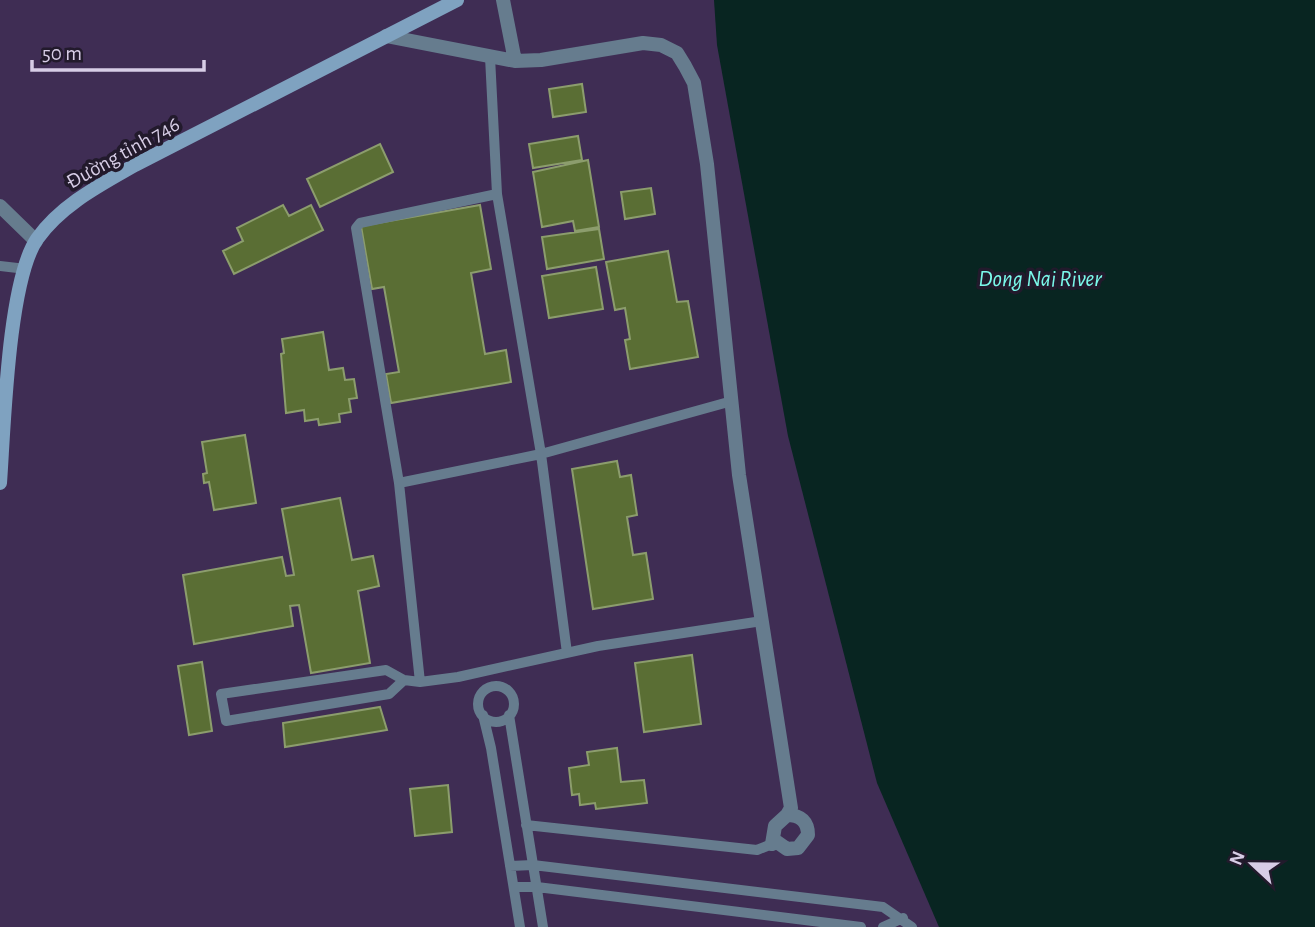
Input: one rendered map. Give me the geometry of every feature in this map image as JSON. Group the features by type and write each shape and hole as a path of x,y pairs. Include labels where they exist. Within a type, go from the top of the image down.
{"main road":[{"name":"Đường tỉnh 746","path":"0,483 4,383 26,269 36,241 85,194 135,165 457,0"}],"street":[{"path":"503,0 515,61"},
{"path":"386,36 515,61 541,60 643,43 661,45 677,53 694,83 707,164 739,475 791,808 788,815 775,826 772,844 777,842 792,849 806,840 807,824 799,816 788,815"},
{"path":"0,206 36,241"}],"lane":[{"path":"491,57 497,194 541,454 566,653"},
{"path":"421,682 399,483 356,228 360,223 497,194"},
{"path":"0,266 26,269"},
{"path":"399,483 541,454 732,401"},
{"path":"404,680 388,694 226,721 221,694 386,670 404,680 421,682 566,653 762,621"},
{"path":"486,671 491,687"},
{"path":"483,715 496,722 509,715 514,706 512,696 506,688 491,687 482,692 478,701 491,748 520,927"},
{"path":"509,715 543,927"},
{"path":"526,825 757,850 772,844"},
{"path":"510,866 533,865 883,907 903,918 912,927"},
{"path":"514,887 537,887 861,927"},
{"path":"883,927 903,918"}],"water":[{"name":"Dong Nai River","path":"714,0 1315,0 1315,927 939,927 877,783 788,436 717,45"}],"building":[{"path":"582,84 586,112 553,117 549,89"},
{"path":"578,136 582,160 533,168 529,144"},
{"path":"380,144 393,172 320,207 307,179"},
{"path":"588,160 599,227 575,231 573,221 542,227 533,172"},
{"path":"651,188 655,214 625,219 621,192"},
{"path":"283,205 289,216 311,205 323,230 234,274 223,251 243,241 237,228"},
{"path":"480,205 491,269 471,273 485,354 506,350 511,382 391,403 386,374 399,372 384,287 372,289 361,226"},
{"path":"599,229 604,259 547,269 542,237"},
{"path":"668,251 677,302 688,301 698,357 630,369 625,340 630,339 625,308 615,310 606,262"},
{"path":"596,267 603,309 549,318 542,276"},
{"path":"323,332 329,370 343,368 345,380 354,379 357,398 349,399 351,412 339,414 340,422 319,425 318,419 305,421 304,410 286,413 281,354 284,353 282,339"},
{"path":"245,435 256,503 214,510 209,482 204,483 203,474 207,473 202,442"},
{"path":"617,461 620,477 631,475 637,515 627,517 633,555 646,553 653,599 593,609 572,469"},
{"path":"340,498 352,560 373,556 379,586 358,591 370,663 311,673 299,605 290,606 293,626 194,644 183,575 282,557 286,576 294,575 282,509"},
{"path":"692,655 701,724 644,732 635,663"},
{"path":"202,662 212,731 189,735 178,666"},
{"path":"380,707 387,730 285,747 283,723"},
{"path":"617,748 621,782 644,780 647,803 596,809 595,803 580,805 579,794 572,795 569,768 589,765 587,752"},
{"path":"448,785 452,832 415,836 410,789"}]}
